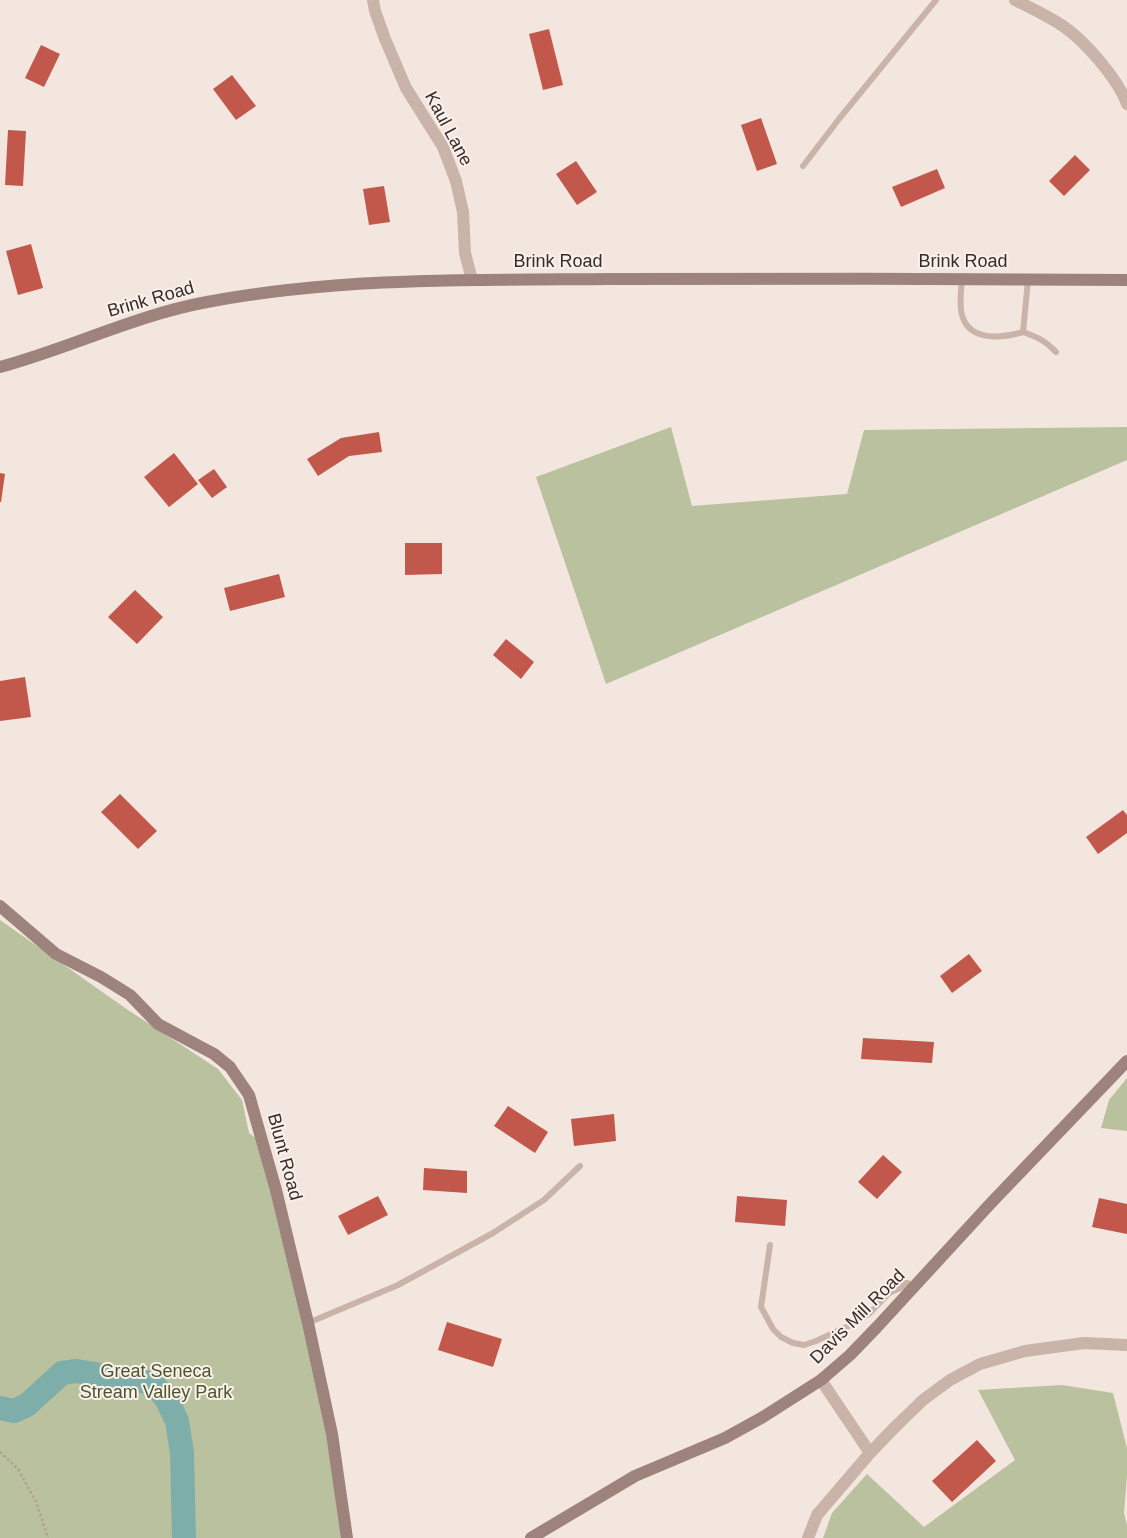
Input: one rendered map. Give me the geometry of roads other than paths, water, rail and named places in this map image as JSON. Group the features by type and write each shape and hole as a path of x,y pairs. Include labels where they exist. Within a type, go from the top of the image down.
{"street":[{"name":"Kaul Lane","path":"373,0 385,40 406,88 443,147 456,181 463,212 465,253 472,280"},
{"path":"1015,0 1063,26 1083,44 1115,80 1127,104"},
{"name":"Brink Road","path":"0,367 26,360 140,319 205,302 318,286 472,280 1127,280"},
{"name":"Blunt Road","path":"0,906 56,954 101,977 130,995 158,1024 214,1054 230,1067 249,1095 276,1190 308,1323 332,1434 347,1538"},
{"name":"Davis Mill Road","path":"530,1538 635,1476 725,1438 763,1417 821,1380 850,1355 1127,1061"},
{"path":"808,1538 817,1515 870,1453 923,1400 950,1380 980,1364 1025,1351 1084,1343 1127,1346"},
{"path":"821,1380 870,1453"}],"lane":[{"path":"803,166 936,0"},
{"path":"962,279 962,314 967,325 974,332 994,337 1023,332 1048,343 1056,352"},
{"path":"1023,332 1028,280"},
{"path":"308,1323 398,1284 492,1233 544,1200 580,1166"},
{"path":"770,1244 760,1307 773,1329 781,1337 793,1343 804,1345 836,1333 870,1313 889,1293 902,1287 905,1282 912,1288"}],"waterway":[{"path":"0,1408 14,1411 27,1405 62,1373 76,1371 152,1383 166,1398 177,1421 182,1453 184,1538"}],"park label":[{"name":"Great Seneca Stream Valley Park","path":"156,1382"}]}
